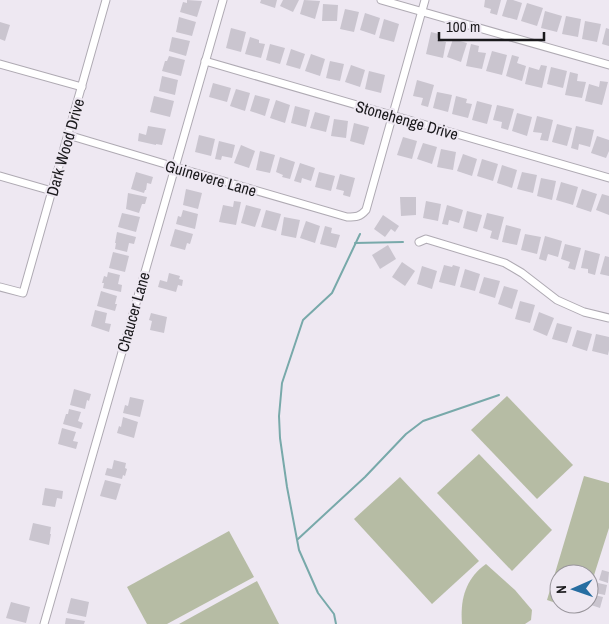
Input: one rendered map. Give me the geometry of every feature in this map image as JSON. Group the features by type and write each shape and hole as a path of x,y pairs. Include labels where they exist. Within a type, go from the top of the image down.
{"street":[{"name":"Dark Wood Drive","path":"0,287 23,293 106,0"},
{"name":"Chaucer Lane","path":"44,624 223,0"},
{"path":"381,0 609,65"},
{"path":"392,116 425,0"},
{"name":"Stonehenge Drive","path":"205,61 609,178"},
{"path":"0,64 82,87"},
{"name":"Guinevere Lane","path":"68,135 347,217 355,217 362,215 366,210 392,116"},
{"path":"0,176 52,191"},
{"path":"419,242 426,239 505,263 522,273 557,300 584,312 609,318"}],"green space":[{"path":"507,396 573,465 537,499 471,430"},
{"path":"479,454 552,530 512,571 437,493"},
{"path":"584,476 609,483 609,528 598,564 558,564"},
{"path":"400,477 479,561 432,604 354,519"},
{"path":"229,531 254,577 167,624 147,624 127,587"},
{"path":"486,564 515,590 532,610 531,620 525,624 462,624 462,607 465,591 473,576"},
{"path":"257,581 279,624 179,624"}],"building":[{"path":"187,0 202,1 197,17 180,12 183,2 187,3"},
{"path":"261,0 277,0 275,8 260,3"},
{"path":"283,0 299,0 293,12 280,6"},
{"path":"304,0 320,1 315,19 300,14"},
{"path":"485,0 501,0 497,15 490,13 491,9 484,7"},
{"path":"507,0 522,3 517,20 502,16"},
{"path":"527,3 543,8 537,26 521,21"},
{"path":"323,4 338,5 337,21 322,21"},
{"path":"345,9 359,12 354,32 340,29"},
{"path":"545,11 562,16 557,32 541,28"},
{"path":"365,13 380,18 375,35 360,30"},
{"path":"566,16 581,19 578,37 562,34"},
{"path":"179,17 196,22 192,36 176,32"},
{"path":"384,19 399,24 394,42 379,38"},
{"path":"585,21 601,24 597,42 582,39"},
{"path":"0,22 10,25 5,41 0,39"},
{"path":"231,28 246,32 241,52 226,48"},
{"path":"606,28 609,29 609,46 602,44"},
{"path":"431,32 439,34 437,40 446,42 443,58 426,54"},
{"path":"172,37 190,41 186,56 169,51"},
{"path":"250,37 259,40 259,43 265,44 261,58 245,54"},
{"path":"453,39 467,43 461,62 447,57"},
{"path":"270,44 285,48 280,64 266,60"},
{"path":"471,44 479,46 478,52 486,53 482,69 466,66"},
{"path":"291,49 305,54 300,69 286,65"},
{"path":"492,51 507,55 502,75 486,71"},
{"path":"311,54 325,59 320,76 305,71"},
{"path":"512,55 519,57 517,63 526,66 522,81 506,76"},
{"path":"169,56 185,60 181,76 162,71 165,61 167,61"},
{"path":"330,61 344,64 340,81 326,78"},
{"path":"351,65 365,70 360,87 345,82"},
{"path":"541,65 547,66 542,88 525,84 529,67 539,70"},
{"path":"551,67 567,71 563,88 547,84"},
{"path":"369,71 385,75 381,93 365,89"},
{"path":"570,72 578,74 577,81 586,82 582,98 565,95"},
{"path":"162,76 178,80 175,95 159,91"},
{"path":"417,80 434,85 428,107 421,105 423,98 413,96"},
{"path":"600,81 608,82 602,105 585,101 589,84 599,87"},
{"path":"213,83 231,88 227,102 209,97"},
{"path":"236,89 250,93 245,111 230,106"},
{"path":"437,92 452,95 448,112 433,108"},
{"path":"255,95 270,99 265,116 250,111"},
{"path":"154,96 174,101 170,117 150,112"},
{"path":"456,96 467,99 466,103 472,104 468,118 452,114"},
{"path":"276,100 290,105 285,123 270,118"},
{"path":"477,101 492,105 487,124 472,120"},
{"path":"497,105 514,109 508,130 501,128 502,122 493,120"},
{"path":"295,106 310,110 306,127 291,123"},
{"path":"315,112 330,116 326,132 310,128"},
{"path":"517,113 532,117 527,136 512,131"},
{"path":"537,116 553,120 548,141 540,140 542,133 533,132"},
{"path":"334,119 348,121 346,138 331,136"},
{"path":"354,123 369,127 364,145 350,141"},
{"path":"557,124 572,128 567,146 552,142"},
{"path":"148,126 166,129 162,145 138,141 139,133 146,135"},
{"path":"576,126 594,130 590,147 579,144 578,150 571,148"},
{"path":"199,135 215,139 211,156 195,152"},
{"path":"597,136 609,140 609,151 606,158 591,153"},
{"path":"403,137 417,141 412,159 397,155"},
{"path":"219,141 235,145 232,158 222,156 221,160 215,159"},
{"path":"423,143 437,147 432,164 417,159"},
{"path":"241,145 255,151 249,168 234,163"},
{"path":"441,149 456,152 453,170 437,167"},
{"path":"260,151 275,155 270,173 256,170"},
{"path":"463,154 477,159 472,176 457,171"},
{"path":"280,157 295,162 290,179 282,177 283,175 276,172"},
{"path":"482,159 498,164 493,181 477,176"},
{"path":"300,163 315,168 311,181 302,178 301,183 294,181"},
{"path":"502,165 517,170 512,188 497,183"},
{"path":"136,172 153,177 151,184 147,183 144,193 131,189"},
{"path":"319,172 335,176 331,191 315,187"},
{"path":"522,172 537,175 533,193 517,189"},
{"path":"340,174 355,178 350,197 343,195 344,191 336,189"},
{"path":"541,178 556,181 552,200 537,196"},
{"path":"561,182 578,187 573,205 556,200"},
{"path":"186,189 202,193 198,209 183,205"},
{"path":"582,189 597,194 591,212 576,207"},
{"path":"128,193 147,197 139,213 126,209"},
{"path":"602,194 609,196 609,215 596,210"},
{"path":"400,197 416,197 416,215 401,216"},
{"path":"234,201 241,202 236,225 219,222 223,205 233,207"},
{"path":"426,201 441,204 438,221 423,218"},
{"path":"246,205 261,209 255,227 241,223"},
{"path":"447,205 463,210 459,223 449,220 448,225 442,224"},
{"path":"183,210 198,214 195,229 176,224 178,216 181,217"},
{"path":"266,210 281,214 276,231 261,227"},
{"path":"467,211 482,215 477,232 463,228"},
{"path":"122,213 140,217 136,232 118,227"},
{"path":"487,213 504,217 498,240 490,238 492,231 483,228"},
{"path":"383,215 399,226 395,232 391,229 385,237 374,229"},
{"path":"284,217 300,220 296,238 281,235"},
{"path":"306,221 320,226 315,243 300,238"},
{"path":"506,225 521,229 517,245 502,242"},
{"path":"325,226 332,228 331,233 340,235 336,248 320,244"},
{"path":"175,229 193,234 190,244 187,243 185,250 170,246"},
{"path":"117,232 136,237 134,244 129,243 127,252 115,249"},
{"path":"525,234 541,237 537,254 521,250"},
{"path":"545,236 562,241 558,257 548,254 546,261 539,259"},
{"path":"565,244 581,248 575,270 568,268 570,262 561,259"},
{"path":"388,245 396,259 380,269 372,255"},
{"path":"585,250 600,254 595,275 588,273 588,269 581,268"},
{"path":"113,252 129,256 125,272 109,268"},
{"path":"605,256 609,257 609,276 600,274"},
{"path":"402,262 415,271 405,286 392,277"},
{"path":"444,265 460,267 455,286 439,282"},
{"path":"422,266 437,271 432,289 417,284"},
{"path":"465,269 480,274 475,291 460,287"},
{"path":"108,272 120,275 118,284 122,285 121,292 103,288 104,276 107,277"},
{"path":"169,273 180,276 179,279 183,280 182,286 178,285 176,292 158,287 160,280 167,282"},
{"path":"484,277 500,281 495,298 479,293"},
{"path":"504,286 518,290 512,309 498,304"},
{"path":"101,291 117,296 115,311 97,306"},
{"path":"520,301 535,305 530,323 515,319"},
{"path":"95,310 107,313 105,323 111,324 109,332 91,326"},
{"path":"539,312 554,318 547,336 533,330"},
{"path":"151,313 167,317 164,333 150,330 152,321 149,320"},
{"path":"557,323 572,327 567,343 552,339"},
{"path":"577,330 592,334 587,351 572,346"},
{"path":"596,334 609,337 608,355 592,351"},
{"path":"74,389 91,394 85,409 70,405"},
{"path":"130,397 144,400 140,417 123,413 125,405 128,406"},
{"path":"69,409 81,412 78,421 83,423 81,429 63,424"},
{"path":"123,417 138,422 134,438 117,433 119,426 121,427"},
{"path":"62,428 76,432 73,441 78,442 76,449 58,444"},
{"path":"114,460 126,463 125,468 127,469 122,479 105,475 107,468 112,469"},
{"path":"105,480 121,484 116,500 100,496"},
{"path":"45,488 63,491 62,499 57,498 55,507 42,505"},
{"path":"33,523 51,527 49,545 29,540"},
{"path":"602,570 609,572 608,583 599,580"},
{"path":"599,583 607,585 605,595 599,594"},
{"path":"599,596 603,597 599,608"},
{"path":"71,598 89,602 86,617 67,613"},
{"path":"11,602 30,607 26,623 6,618"},
{"path":"66,618 85,621 84,624 65,624"}],"waterway":[{"path":"336,624 334,614 318,593 299,550 287,487 279,416 282,383 303,320 332,293 360,234"},
{"path":"355,243 403,242"},
{"path":"298,539 365,477 406,434 423,421 499,395"}]}
